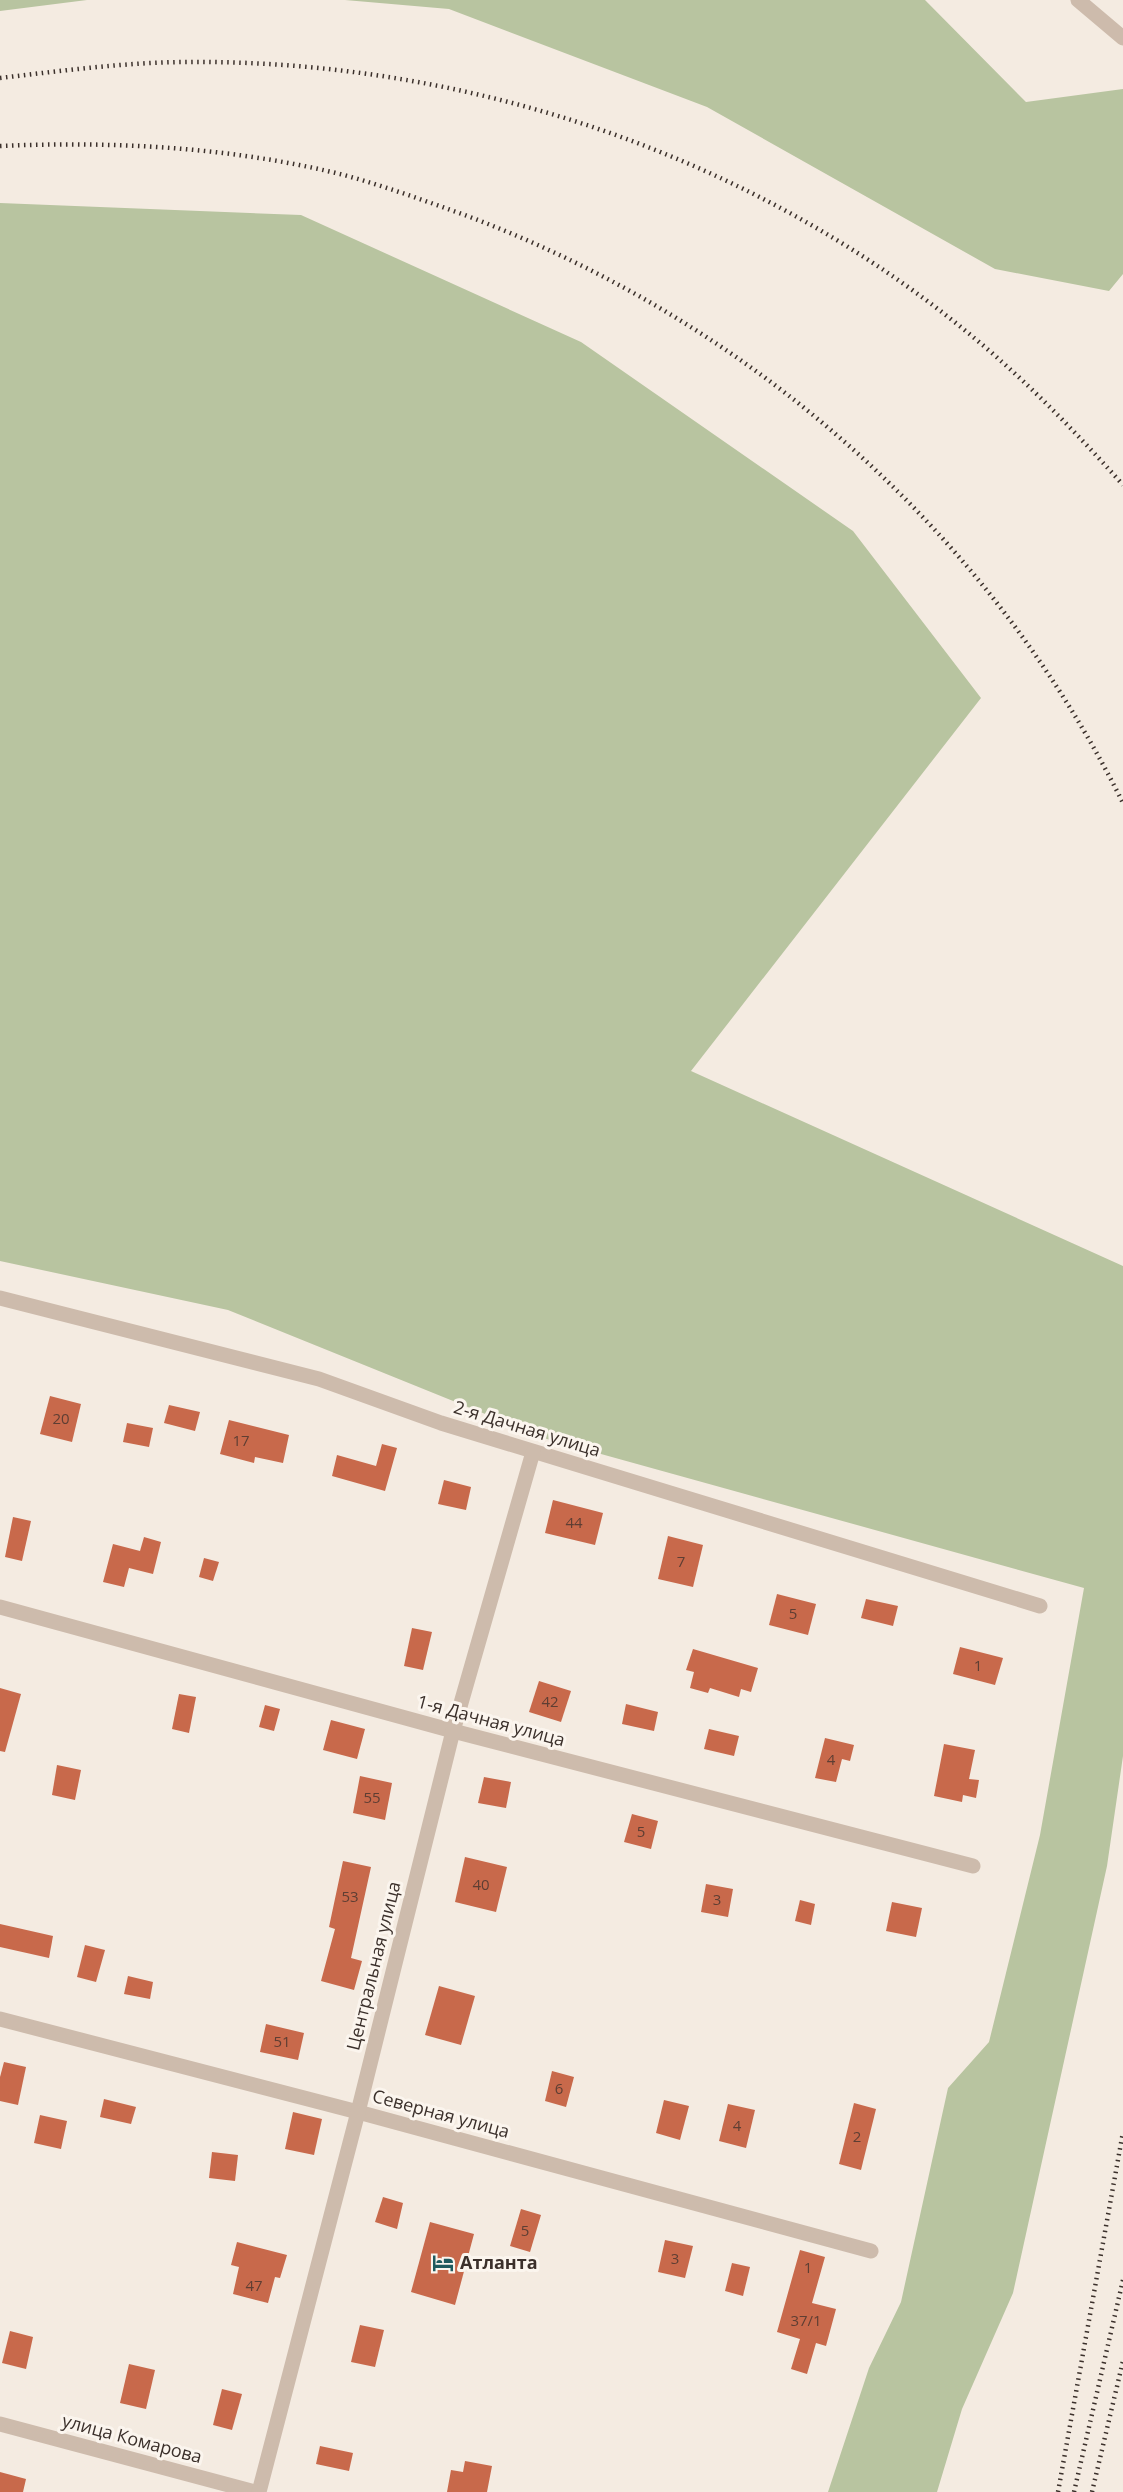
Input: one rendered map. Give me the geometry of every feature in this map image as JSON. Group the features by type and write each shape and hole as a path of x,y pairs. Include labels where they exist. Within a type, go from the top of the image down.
{"street":[{"path":"1078,0 1123,38"},
{"name":"2-я Дачная улица","path":"0,1298 319,1379 441,1423 533,1452 1040,1606"},
{"name":"Центральная улица","path":"257,2492 358,2112 453,1731 533,1452"},
{"name":"1-я Дачная улица","path":"0,1607 453,1731 973,1866"},
{"name":"Северная улица","path":"0,2019 358,2112 871,2251"},
{"name":"улица Комарова","path":"0,2424 257,2492"}],"green space":[{"path":"0,0 87,0 0,11"},
{"path":"345,0 925,0 1026,102 1123,89 1123,274 1109,291 995,269 707,107 449,9"},
{"path":"0,203 301,215 581,342 853,531 981,698 691,1071 1123,1266 1123,1756 1107,1866 1013,2293 962,2409 937,2492 828,2492 869,2368 901,2302 948,2088 989,2042 1040,1835 1084,1588 547,1439 228,1310 0,1261"}],"building":[{"path":"50,1396 81,1404 72,1442 40,1434"},
{"path":"169,1405 200,1412 195,1431 164,1423"},
{"path":"229,1420 289,1435 283,1463 255,1457 254,1463 220,1454"},
{"path":"127,1423 153,1428 149,1447 123,1442"},
{"path":"382,1444 397,1448 385,1491 332,1476 337,1455 376,1466"},
{"path":"444,1480 471,1487 466,1510 438,1504"},
{"path":"553,1500 603,1513 595,1545 545,1533"},
{"path":"13,1517 31,1521 22,1561 5,1557"},
{"path":"668,1536 703,1545 693,1587 658,1579"},
{"path":"144,1537 161,1542 153,1574 129,1568 124,1587 103,1582 113,1544 140,1551"},
{"path":"204,1558 219,1562 213,1581 199,1577"},
{"path":"777,1594 816,1604 808,1635 769,1625"},
{"path":"866,1599 898,1606 893,1626 861,1618"},
{"path":"412,1628 432,1632 423,1670 404,1666"},
{"path":"960,1647 1003,1658 995,1685 953,1674"},
{"path":"693,1649 758,1668 751,1692 741,1689 739,1697 710,1688 708,1693 690,1688 694,1672 686,1670"},
{"path":"539,1681 571,1691 561,1722 529,1712"},
{"path":"0,1688 21,1694 5,1752 0,1751"},
{"path":"179,1694 196,1697 189,1733 172,1729"},
{"path":"626,1704 658,1712 654,1731 622,1724"},
{"path":"265,1705 280,1709 274,1731 259,1727"},
{"path":"331,1720 365,1729 357,1759 323,1750"},
{"path":"709,1729 739,1736 734,1756 704,1749"},
{"path":"825,1738 854,1745 850,1761 842,1759 836,1782 815,1778"},
{"path":"944,1744 975,1750 969,1779 979,1780 976,1798 963,1795 962,1802 934,1796"},
{"path":"57,1765 81,1770 75,1800 52,1795"},
{"path":"360,1776 392,1783 385,1820 353,1813"},
{"path":"484,1777 511,1782 506,1808 478,1803"},
{"path":"632,1814 658,1821 651,1849 624,1842"},
{"path":"465,1857 507,1867 496,1912 455,1902"},
{"path":"343,1861 371,1867 351,1958 362,1961 354,1990 321,1981 335,1929 329,1927"},
{"path":"706,1884 733,1889 728,1917 701,1912"},
{"path":"800,1900 815,1904 811,1925 795,1921"},
{"path":"892,1902 922,1908 916,1937 886,1931"},
{"path":"0,1924 53,1936 49,1958 0,1947"},
{"path":"85,1945 105,1950 96,1982 77,1977"},
{"path":"128,1976 153,1982 150,1999 124,1994"},
{"path":"439,1986 475,1996 461,2045 425,2035"},
{"path":"266,2024 304,2033 298,2060 260,2052"},
{"path":"4,2062 26,2067 18,2105 0,2101 0,2077"},
{"path":"552,2071 574,2077 566,2107 545,2101"},
{"path":"104,2099 136,2107 131,2124 100,2117"},
{"path":"664,2100 689,2106 680,2140 656,2133"},
{"path":"854,2103 876,2109 861,2170 839,2164"},
{"path":"728,2104 755,2110 746,2148 719,2141"},
{"path":"293,2112 322,2119 314,2155 285,2149"},
{"path":"40,2115 67,2121 61,2149 34,2143"},
{"path":"212,2152 238,2155 235,2181 209,2178"},
{"path":"383,2197 403,2203 397,2229 375,2222"},
{"path":"521,2209 541,2215 530,2252 510,2246"},
{"name":"Атланта","path":"430,2222 474,2234 455,2305 411,2292"},
{"path":"665,2240 693,2246 685,2278 658,2272"},
{"path":"237,2242 287,2255 280,2278 275,2277 268,2303 233,2294 239,2267 231,2265"},
{"path":"800,2250 825,2257 812,2303 836,2309 826,2346 816,2343 807,2374 791,2369 800,2339 777,2332"},
{"path":"732,2263 750,2267 743,2296 725,2291"},
{"path":"360,2325 384,2330 375,2367 351,2362"},
{"path":"10,2331 33,2337 26,2369 2,2363"},
{"path":"129,2364 155,2370 146,2409 120,2403"},
{"path":"222,2389 242,2394 232,2430 213,2425"},
{"path":"320,2446 353,2453 349,2471 316,2464"},
{"path":"465,2461 492,2466 487,2492 447,2492 451,2470 463,2472"},
{"path":"0,2472 26,2479 23,2492 0,2492"}],"railway":[{"path":"0,78 90,68 181,62 296,66 410,81 523,106 633,141 739,187 840,242 935,307 1023,381 1123,485"},
{"path":"0,146 86,144 173,148 259,158 344,175 462,214 567,259 667,312 761,375 849,446 930,524 1003,610 1067,703 1123,803"},
{"path":"1058,2492 1123,2132"},
{"path":"1074,2492 1123,2280"},
{"path":"1092,2492 1123,2361"}],"place":[{"name":"Атланта","path":"443,2263"}]}
